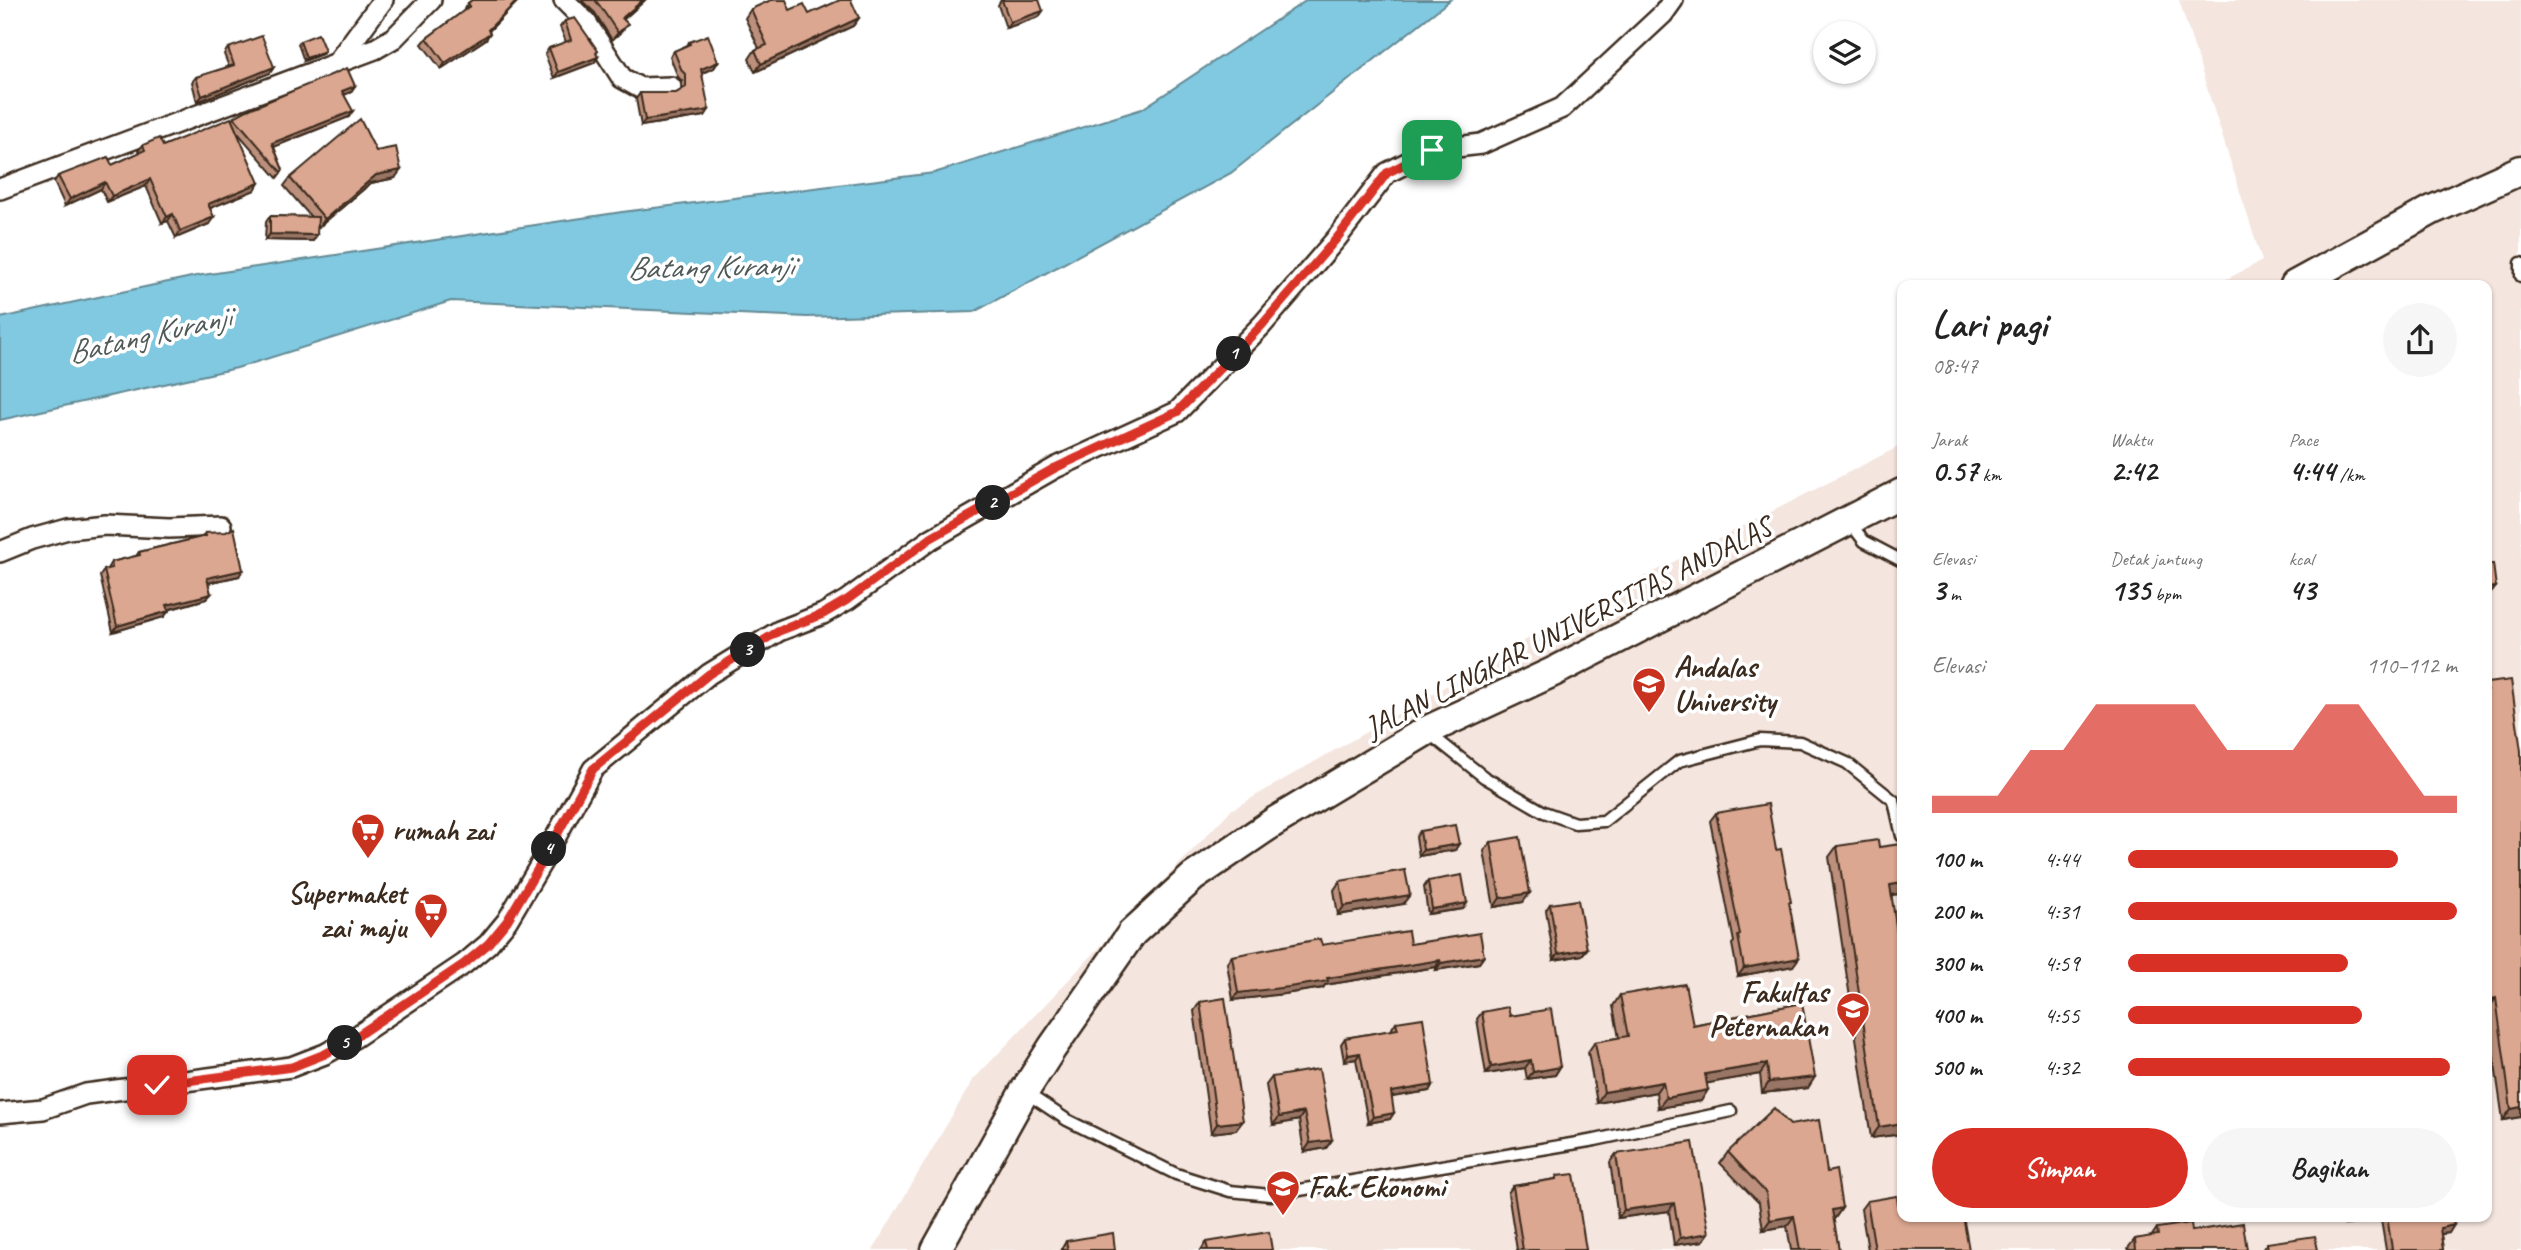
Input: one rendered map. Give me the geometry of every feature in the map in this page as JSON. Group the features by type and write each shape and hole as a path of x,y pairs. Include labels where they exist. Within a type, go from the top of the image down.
{"street":[{"path":"338,61 383,0"},
{"path":"0,189 375,49 394,38 431,0"},
{"path":"564,0 586,22 622,78 630,85 640,88 671,87"},
{"path":"0,1113 43,1109 86,1094 292,1067 325,1054 354,1038 464,964 488,944 507,921 593,769 709,674 779,631 839,605 931,538 1044,475 1177,412 1262,325 1337,238 1387,173 1432,150 1481,144 1562,108 1662,14 1673,0"},
{"path":"2304,280 2432,210 2521,170"},
{"name":"JALAN LINGKAR UNIVERSITAS ANDALAS","path":"936,1250 1024,1092 1052,1048 1132,933 1193,877 1274,822 1426,732 1553,673 1897,496"},
{"path":"0,552 68,529 105,525 169,528 221,526"}],"lane":[{"path":"2521,264 2521,276"},
{"path":"1848,521 1864,541 1897,558"},
{"path":"1426,732 1484,777 1544,812 1575,822 1604,821 1679,761 1760,740 1800,742 1847,763 1894,802 1897,815"},
{"path":"1024,1092 1067,1119 1176,1174 1230,1191 1270,1195 1595,1140 1731,1111"}],"shaded area":[{"name":"Andalas University","path":"2179,0 2521,0 2521,1250 873,1250 973,1080 1231,810 1562,619 1897,448 1897,1222 2492,1222 2492,280 2225,280 2262,261"}],"water":[{"name":"Batang Kuranji","path":"1307,0 1450,0 1231,173 974,312 807,317 451,301 237,368 0,420 0,318 196,276 622,212 934,173 1142,109"}],"building":[{"path":"472,0 518,0 488,30 490,33 445,63 427,38 470,6 468,3"},
{"path":"595,0 643,0 622,18 628,24 618,33"},
{"path":"771,0 786,0 790,10 804,4 809,14 840,0 851,0 859,18 761,64 755,50 767,45 751,9"},
{"path":"1002,0 1039,0 1043,11 1010,22"},
{"path":"575,18 598,51 598,57 558,72 549,48 571,40 565,21"},
{"path":"318,34 325,51 306,58 300,41"},
{"path":"708,35 718,62 701,69 709,110 645,120 640,93 676,93 686,87 686,75 674,51"},
{"path":"262,36 274,67 202,96 196,77 234,65 228,48"},
{"path":"347,68 355,86 342,91 353,111 272,143 283,170 281,172 234,117"},
{"path":"231,118 259,183 208,204 214,217 180,231 173,214 167,217 150,179 112,196 105,182 70,199 58,176 108,157 112,165 145,150 143,145 159,138 163,146"},
{"path":"360,119 376,151 396,147 401,170 376,175 325,219 290,178"},
{"path":"270,216 318,217 317,235 270,234"},
{"path":"234,528 243,570 207,578 211,594 167,605 169,611 117,626 104,570 112,568 111,562 140,555 139,552 206,536 205,533 226,532"},
{"path":"2492,564 2493,564 2496,587 2492,587"},
{"path":"2511,680 2521,751 2521,1107 2511,1109 2496,998 2492,999 2492,682"},
{"path":"1768,804 1776,850 1781,849 1799,958 1744,968 1716,813"},
{"path":"1455,825 1459,844 1423,850 1420,831"},
{"path":"1520,837 1530,893 1500,898 1491,842"},
{"path":"1878,840 1879,847 1897,845 1897,884 1890,885 1897,933 1897,1124 1879,1127 1837,846"},
{"path":"1405,870 1410,895 1344,906 1340,881"},
{"path":"1462,875 1467,903 1432,909 1428,881"},
{"path":"1578,900 1587,949 1558,954 1550,904"},
{"path":"1408,931 1410,944 1480,933 1484,956 1441,963 1440,960 1327,978 1328,981 1238,993 1232,956 1320,939 1322,945"},
{"path":"1685,984 1693,1025 1802,1003 1815,1077 1769,1082 1767,1064 1705,1074 1708,1090 1666,1098 1663,1082 1604,1092 1595,1042 1628,1036 1620,995"},
{"path":"1225,998 1243,1121 1217,1124 1200,1002"},
{"path":"1508,1007 1510,1016 1551,1009 1560,1067 1533,1072 1531,1060 1491,1067 1482,1012"},
{"path":"1423,1018 1433,1085 1391,1092 1394,1113 1373,1117 1360,1053 1348,1055 1345,1038 1398,1029 1396,1022"},
{"path":"1319,1069 1332,1140 1310,1143 1304,1112 1279,1117 1272,1077"},
{"path":"1774,1108 1790,1125 1819,1120 1827,1172 1836,1170 1842,1208 1832,1210 1839,1250 1800,1250 1794,1216 1770,1220 1766,1193 1728,1152"},
{"path":"1693,1142 1709,1233 1680,1238 1674,1203 1624,1210 1616,1154"},
{"path":"1574,1174 1586,1250 1523,1250 1513,1186"},
{"path":"1897,1196 1897,1222 1964,1222 1969,1250 1875,1250 1867,1201"},
{"path":"2388,1222 2453,1222 2454,1225 2440,1228 2443,1250 2387,1250 2392,1249"},
{"path":"2191,1223 2192,1231 2243,1223 2247,1250 2136,1250 2135,1239 2158,1235 2157,1228"},
{"path":"1269,1232 1272,1250 1208,1250 1206,1242"},
{"path":"1113,1233 1115,1250 1068,1250 1066,1241"},
{"path":"2315,1236 2318,1250 2268,1250 2267,1243"}],"place":[{"name":"Andalas University","path":"1649,714"},
{"name":"rumah zai","path":"368,860"},
{"name":"Supermaket zai maju","path":"431,940"},
{"name":"Fakultas Peternakan","path":"1853,1039"},
{"name":"Fak. Ekonomi","path":"1283,1217"}],"route":[{"path":"157,1085 292,1067 306,1062 354,1038 464,964 488,944 507,921 593,769 621,745 709,674 779,631 823,614 847,600 931,538 1055,468 1177,412 1262,325 1337,238 1387,173 1432,150"}]}
